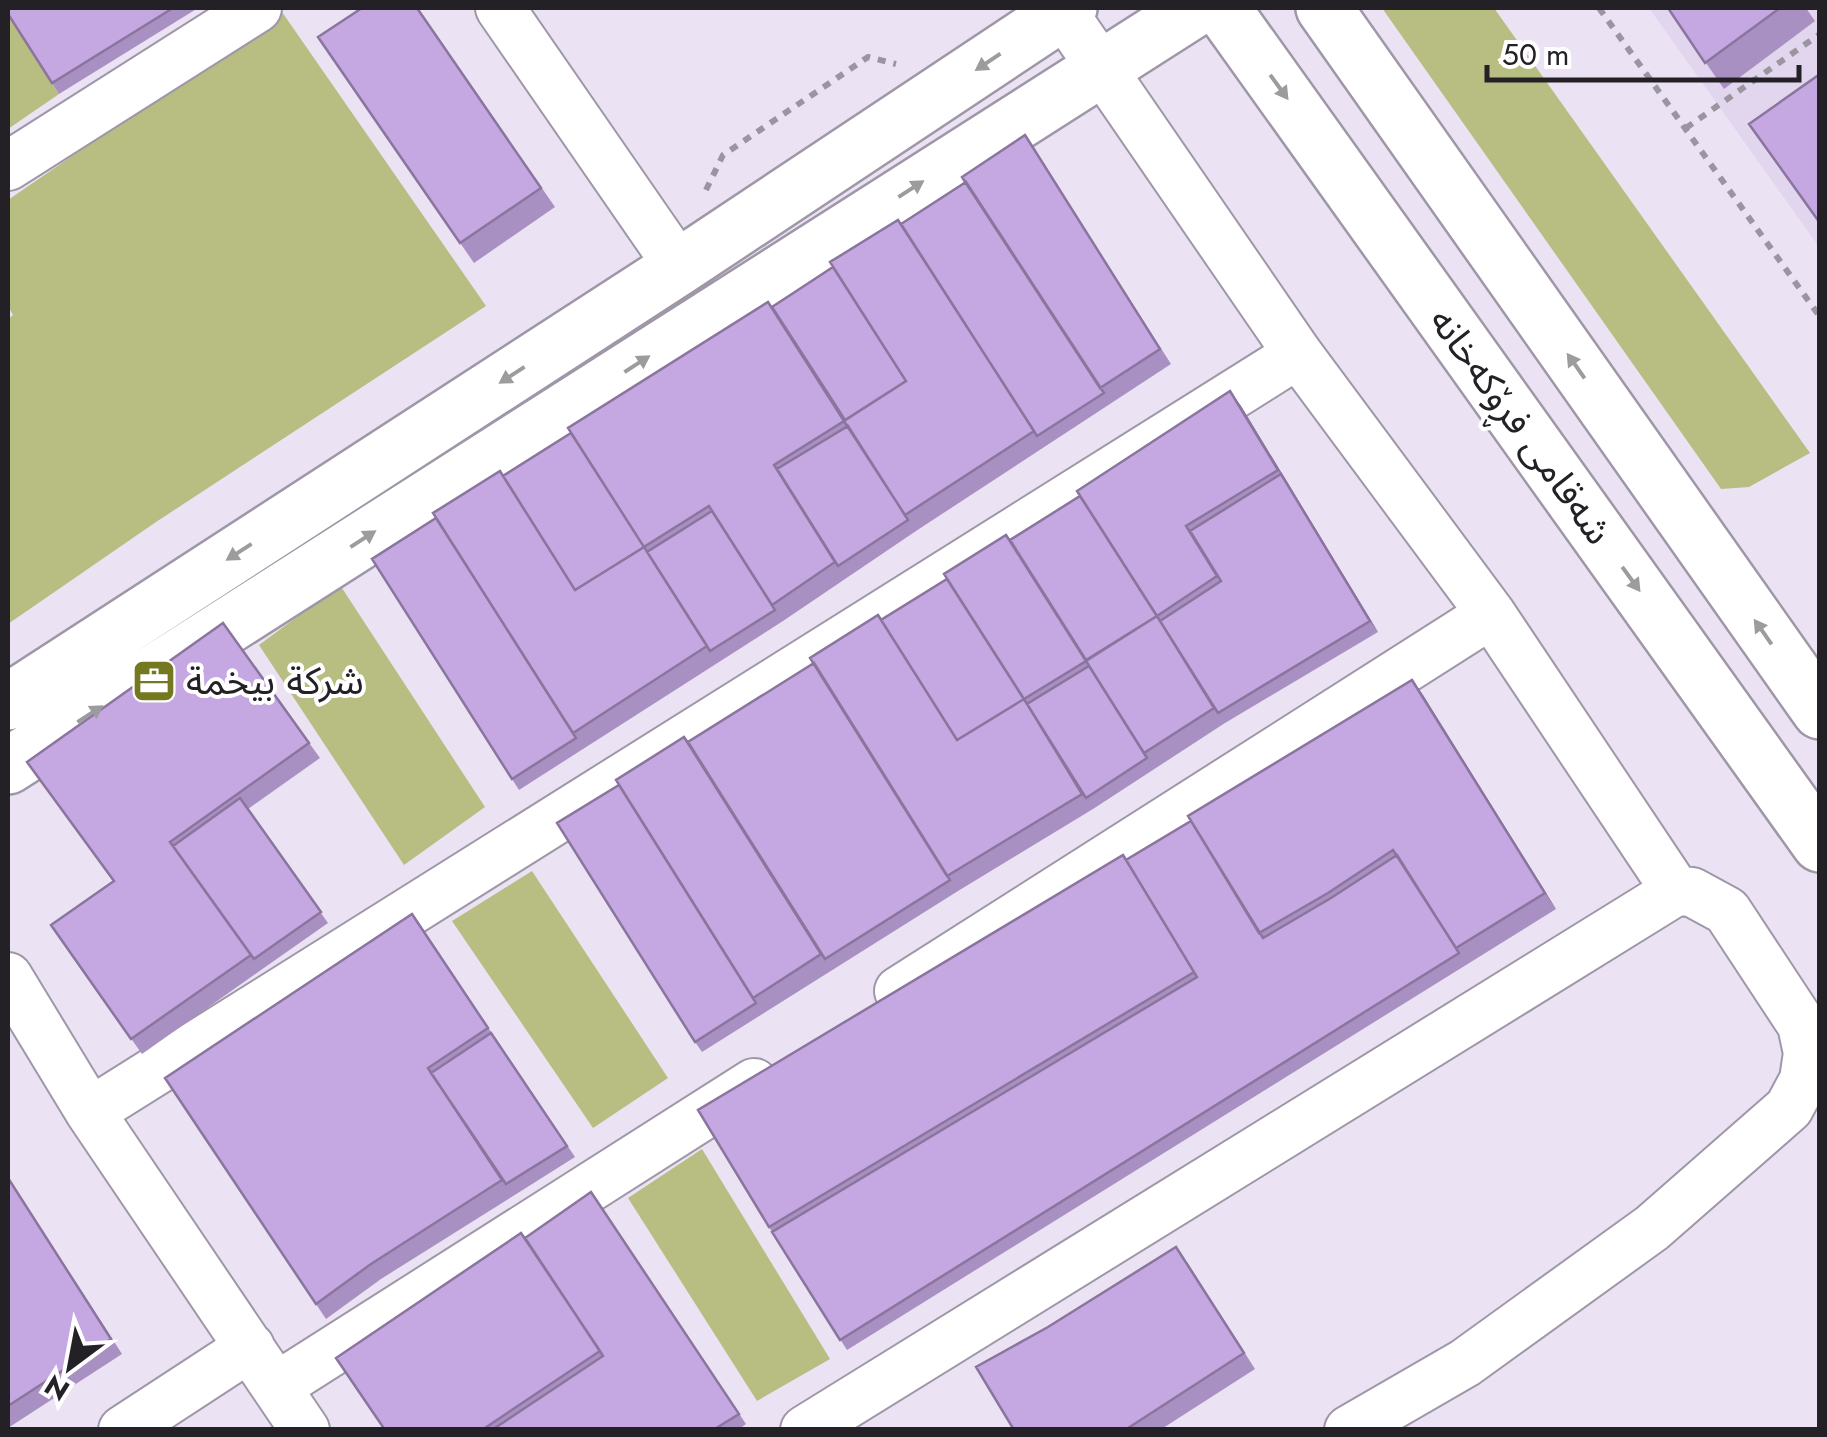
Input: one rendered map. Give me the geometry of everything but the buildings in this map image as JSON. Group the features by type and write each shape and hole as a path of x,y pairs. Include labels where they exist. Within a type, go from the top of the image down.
{"street":[{"path":"8,166 257,8"},
{"path":"500,8 679,267"},
{"path":"8,766 1196,8"},
{"name":"شەقامی فڕۆکەخانە","path":"1222,8 1820,844"},
{"name":"شەقامی فڕۆکەخانە","path":"1324,8 1820,712"},
{"path":"8,702 679,267 1064,9 1115,58 1298,354 1491,614 1676,891"},
{"path":"90,1112 1298,354"},
{"path":"859,1016 1491,614"},
{"path":"805,1430 1676,891 1692,892 1727,911 1802,1024 1808,1054 1804,1080 1789,1108 1652,1228 1465,1363 1349,1430"},
{"path":"8,977 90,1112 305,1430"},
{"path":"276,1388 792,1059"},
{"path":"123,1430 250,1347"}],"path":[{"path":"1599,8 1820,317"},
{"path":"1685,129 1820,34"}],"shaded area":[{"path":"1649,8 1814,8 1820,16 1819,247"}],"green space":[{"path":"1382,8 1494,8 1810,453 1749,487 1721,489"},
{"path":"282,12 486,306 8,624 8,319 13,315 8,306 8,200"},
{"path":"8,13 59,94 8,129"},
{"path":"340,585 485,807 404,865 259,645"},
{"path":"532,871 668,1078 593,1128 452,921"},
{"path":"702,1149 830,1359 757,1401 628,1198"}],"place":[{"name":"شركة بيخمة","path":"154,681"}]}
